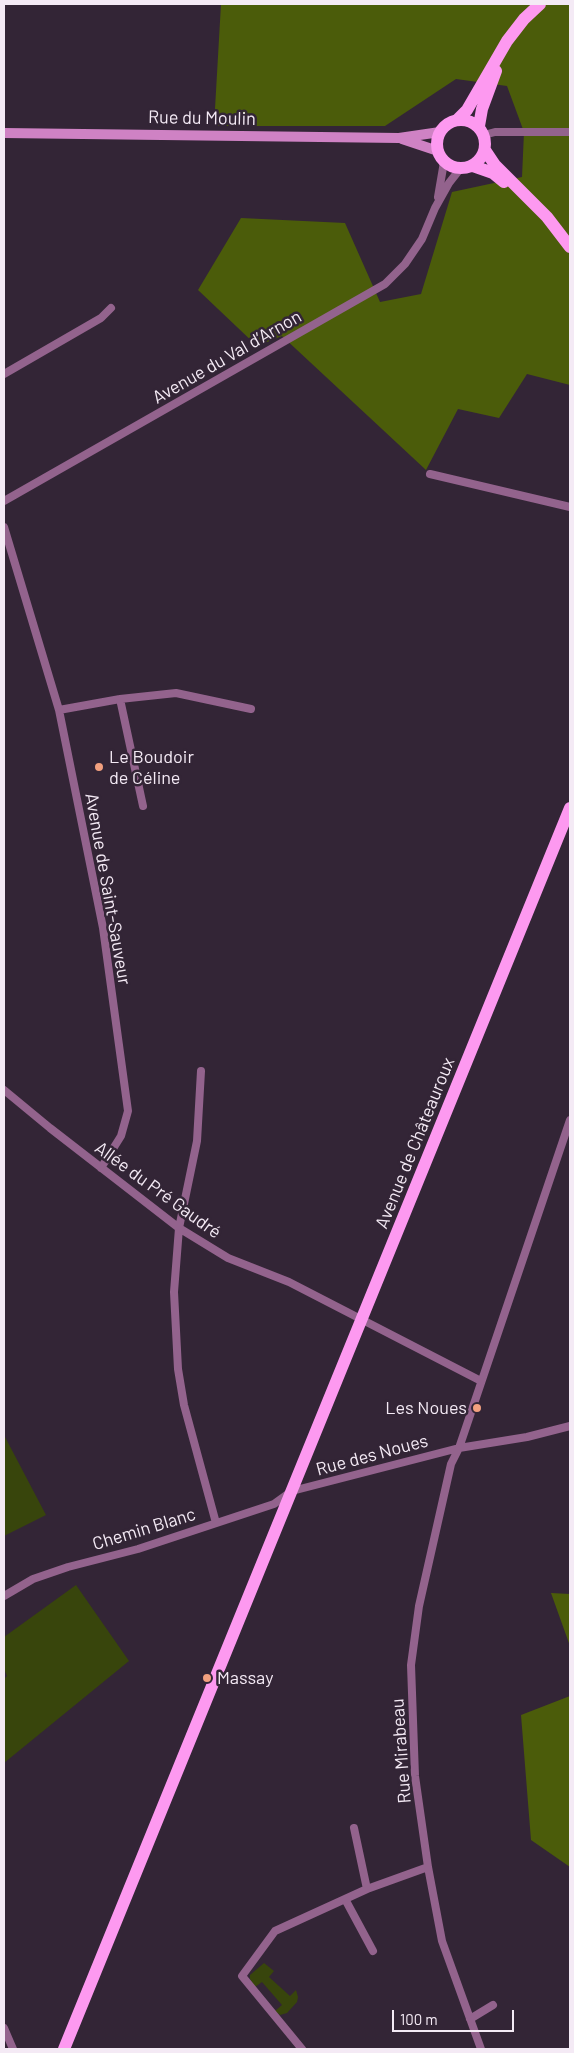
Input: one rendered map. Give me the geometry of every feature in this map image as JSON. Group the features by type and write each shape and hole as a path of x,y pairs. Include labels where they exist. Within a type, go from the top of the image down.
{"main road":[{"path":"533,203 493,174 441,157 436,142 440,132 447,124 458,119 467,110 507,41 524,19 540,4"},
{"path":"507,41 482,109 482,130 485,150 495,165 560,232 570,247"},
{"path":"458,119 470,121 482,130"},
{"path":"467,167 480,159 485,150"},
{"name":"Avenue de Châteauroux","path":"66,2044 95,1977 570,808"}],"street":[{"path":"482,130 495,132 570,132"},
{"name":"Rue du Moulin","path":"4,133 399,138 440,132"},
{"name":"Rue du Moulin","path":"399,138 441,157"},
{"name":"Avenue du Val d’Arnon","path":"435,208 442,182 441,157"},
{"name":"Avenue du Val d’Arnon","path":"4,501 385,284 405,264 422,239 435,208 449,183 467,167"},
{"path":"4,374 101,318 111,308"},
{"path":"430,474 570,506"},
{"name":"Avenue de Saint-Sauveur","path":"4,527 59,710 103,928 128,1111 121,1136 100,1168"},
{"path":"59,710 120,699 176,693 251,709"},
{"path":"120,699 143,806"},
{"path":"201,1071 197,1141 179,1228 174,1292 178,1369 184,1405 216,1523"},
{"name":"Allée du Pré Gaudré","path":"4,1090 100,1168 179,1228 228,1258 289,1282 481,1381"},
{"name":"Rue Mirabeau","path":"482,2049 442,1941 428,1867 415,1776 411,1665 420,1606 448,1474 459,1448 570,1120"},
{"name":"Rue des Noues","path":"292,1491 459,1448 526,1437 570,1426"},
{"name":"Chemin Blanc","path":"4,1596 34,1579 68,1567 138,1549 274,1504 292,1491"},
{"path":"354,1828 367,1889"},
{"path":"302,2049 242,1976 274,1931 367,1889 428,1867"},
{"path":"345,1899 373,1951"},
{"path":"470,2018 493,2005"},
{"path":"4,2028 13,2049"},
{"path":"55,2049 66,2044"}],"green space":[{"path":"221,4 570,4 570,385 527,374 499,418 458,409 426,470 282,336 257,346 198,290 241,218 345,223 380,302 421,294 452,192 522,177 524,132 507,86 456,79 385,126 214,126"},
{"path":"4,1435 46,1515 4,1536"},
{"path":"76,1585 129,1661 4,1763 4,1679 7,1676 4,1669 4,1637"},
{"path":"551,1593 570,1594 570,1646"},
{"path":"570,1696 570,1867 531,1840 521,1715"},
{"path":"264,1963 274,1971 269,1977 290,1996 296,1990 297,2002 287,2013 280,2015 275,2011 282,2005 262,1982 255,1987 250,1979 250,1975"}],"place":[{"name":"Le Boudoir de Céline","path":"99,767"},
{"name":"Les Noues","path":"477,1408"},
{"name":"Massay","path":"207,1678"}]}
